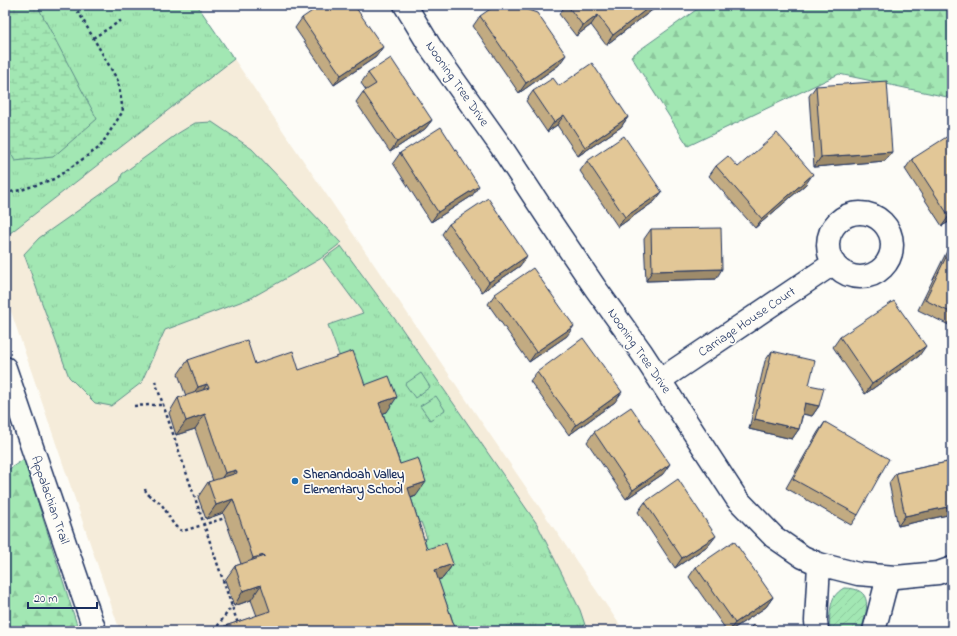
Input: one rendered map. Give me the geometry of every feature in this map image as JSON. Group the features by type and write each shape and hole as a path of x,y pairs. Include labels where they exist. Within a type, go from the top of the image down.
{"street":[{"name":"Nooning Tree Drive","path":"405,5 435,53 500,145 552,224 660,380 737,499 774,537 803,557 819,564 858,574 888,577 938,573 952,568"},
{"name":"Carriage House Court","path":"660,380 834,263"},
{"name":"Appalachian Trail","path":"5,368 95,631"},
{"path":"817,631 816,621 819,564"},
{"path":"874,631 888,577"}],"path":[{"path":"5,193 41,184 60,175 100,147 123,111 118,81 94,38 73,5"},
{"path":"94,38 122,20"},
{"path":"155,381 240,630"},
{"path":"134,406 163,405"},
{"path":"145,489 149,496 159,502 166,510 171,521 178,529 183,531 225,518"},
{"path":"214,631 232,606"}],"shaded area":[{"name":"Shenandoah Valley Elementary School","path":"234,59 624,631 120,631 5,294 5,237"}],"green space":[{"path":"5,5 197,5 234,59 5,237"},
{"path":"11,5 37,5 97,119 53,157 15,161 5,142 5,15"},
{"path":"703,5 952,5 952,98 839,74 688,146 631,56"},
{"path":"212,122 252,149 341,243 320,259 251,298 165,330 141,383 111,406 95,403 69,377 24,254 39,238 120,181 122,174 177,134 195,123"},
{"path":"341,246 400,326 537,524 580,610 587,631 441,631 425,585 443,578 411,543 427,538 421,522 406,527 398,502 416,496 390,478 355,399 328,325 363,313 323,259"},
{"path":"421,373 430,387 415,398 405,384"},
{"path":"436,396 445,410 430,420 420,406"},
{"path":"24,459 79,631 5,631 5,472"},
{"path":"844,588 854,589 861,592 865,596 866,608 861,631 831,631 830,619 833,600 837,593"}],"building":[{"path":"321,5 354,5 383,47 341,75 302,18"},
{"path":"496,5 513,5 537,13 566,55 526,83 480,16"},
{"path":"567,5 652,5 613,35 598,15 583,26"},
{"path":"391,58 432,120 397,142 363,92 376,84 368,73"},
{"path":"592,63 628,117 585,147 564,115 554,122 533,91 553,78 559,86"},
{"path":"887,81 892,152 821,157 816,86"},
{"path":"441,127 479,186 438,212 400,153"},
{"path":"777,133 813,174 762,219 716,166 728,156 738,167"},
{"path":"624,136 662,192 625,217 587,161"},
{"path":"948,136 952,143 952,214 949,216 912,159"},
{"path":"488,198 527,256 489,282 449,224"},
{"path":"721,228 722,269 652,271 651,229"},
{"path":"952,245 952,313 925,300"},
{"path":"533,268 574,326 536,352 495,294"},
{"path":"894,301 926,346 872,384 840,337"},
{"path":"583,338 622,392 576,425 537,372"},
{"path":"247,340 255,364 293,351 299,370 353,351 365,385 389,376 397,397 379,403 400,464 418,458 426,482 408,488 427,549 446,543 453,564 435,570 456,631 223,631 222,627 270,611 261,585 243,591 235,566 265,556 253,558 233,499 216,505 208,482 237,473 236,470 225,473 205,414 186,421 178,398 209,388 207,384 198,387 188,360"},
{"path":"772,351 815,361 809,385 824,388 819,406 805,403 799,429 755,419"},
{"path":"631,407 670,464 633,490 594,432"},
{"path":"825,422 889,459 858,515 793,479"},
{"path":"952,461 952,506 905,516 896,473"},
{"path":"678,479 716,536 682,558 645,502"},
{"path":"734,541 773,597 735,623 696,567"},
{"path":"754,624 760,631 747,631"},
{"path":"952,624 952,631 949,626"},
{"path":"468,627 469,631 457,631"}],"place":[{"name":"Shenandoah Valley Elementary School","path":"295,481"}]}
